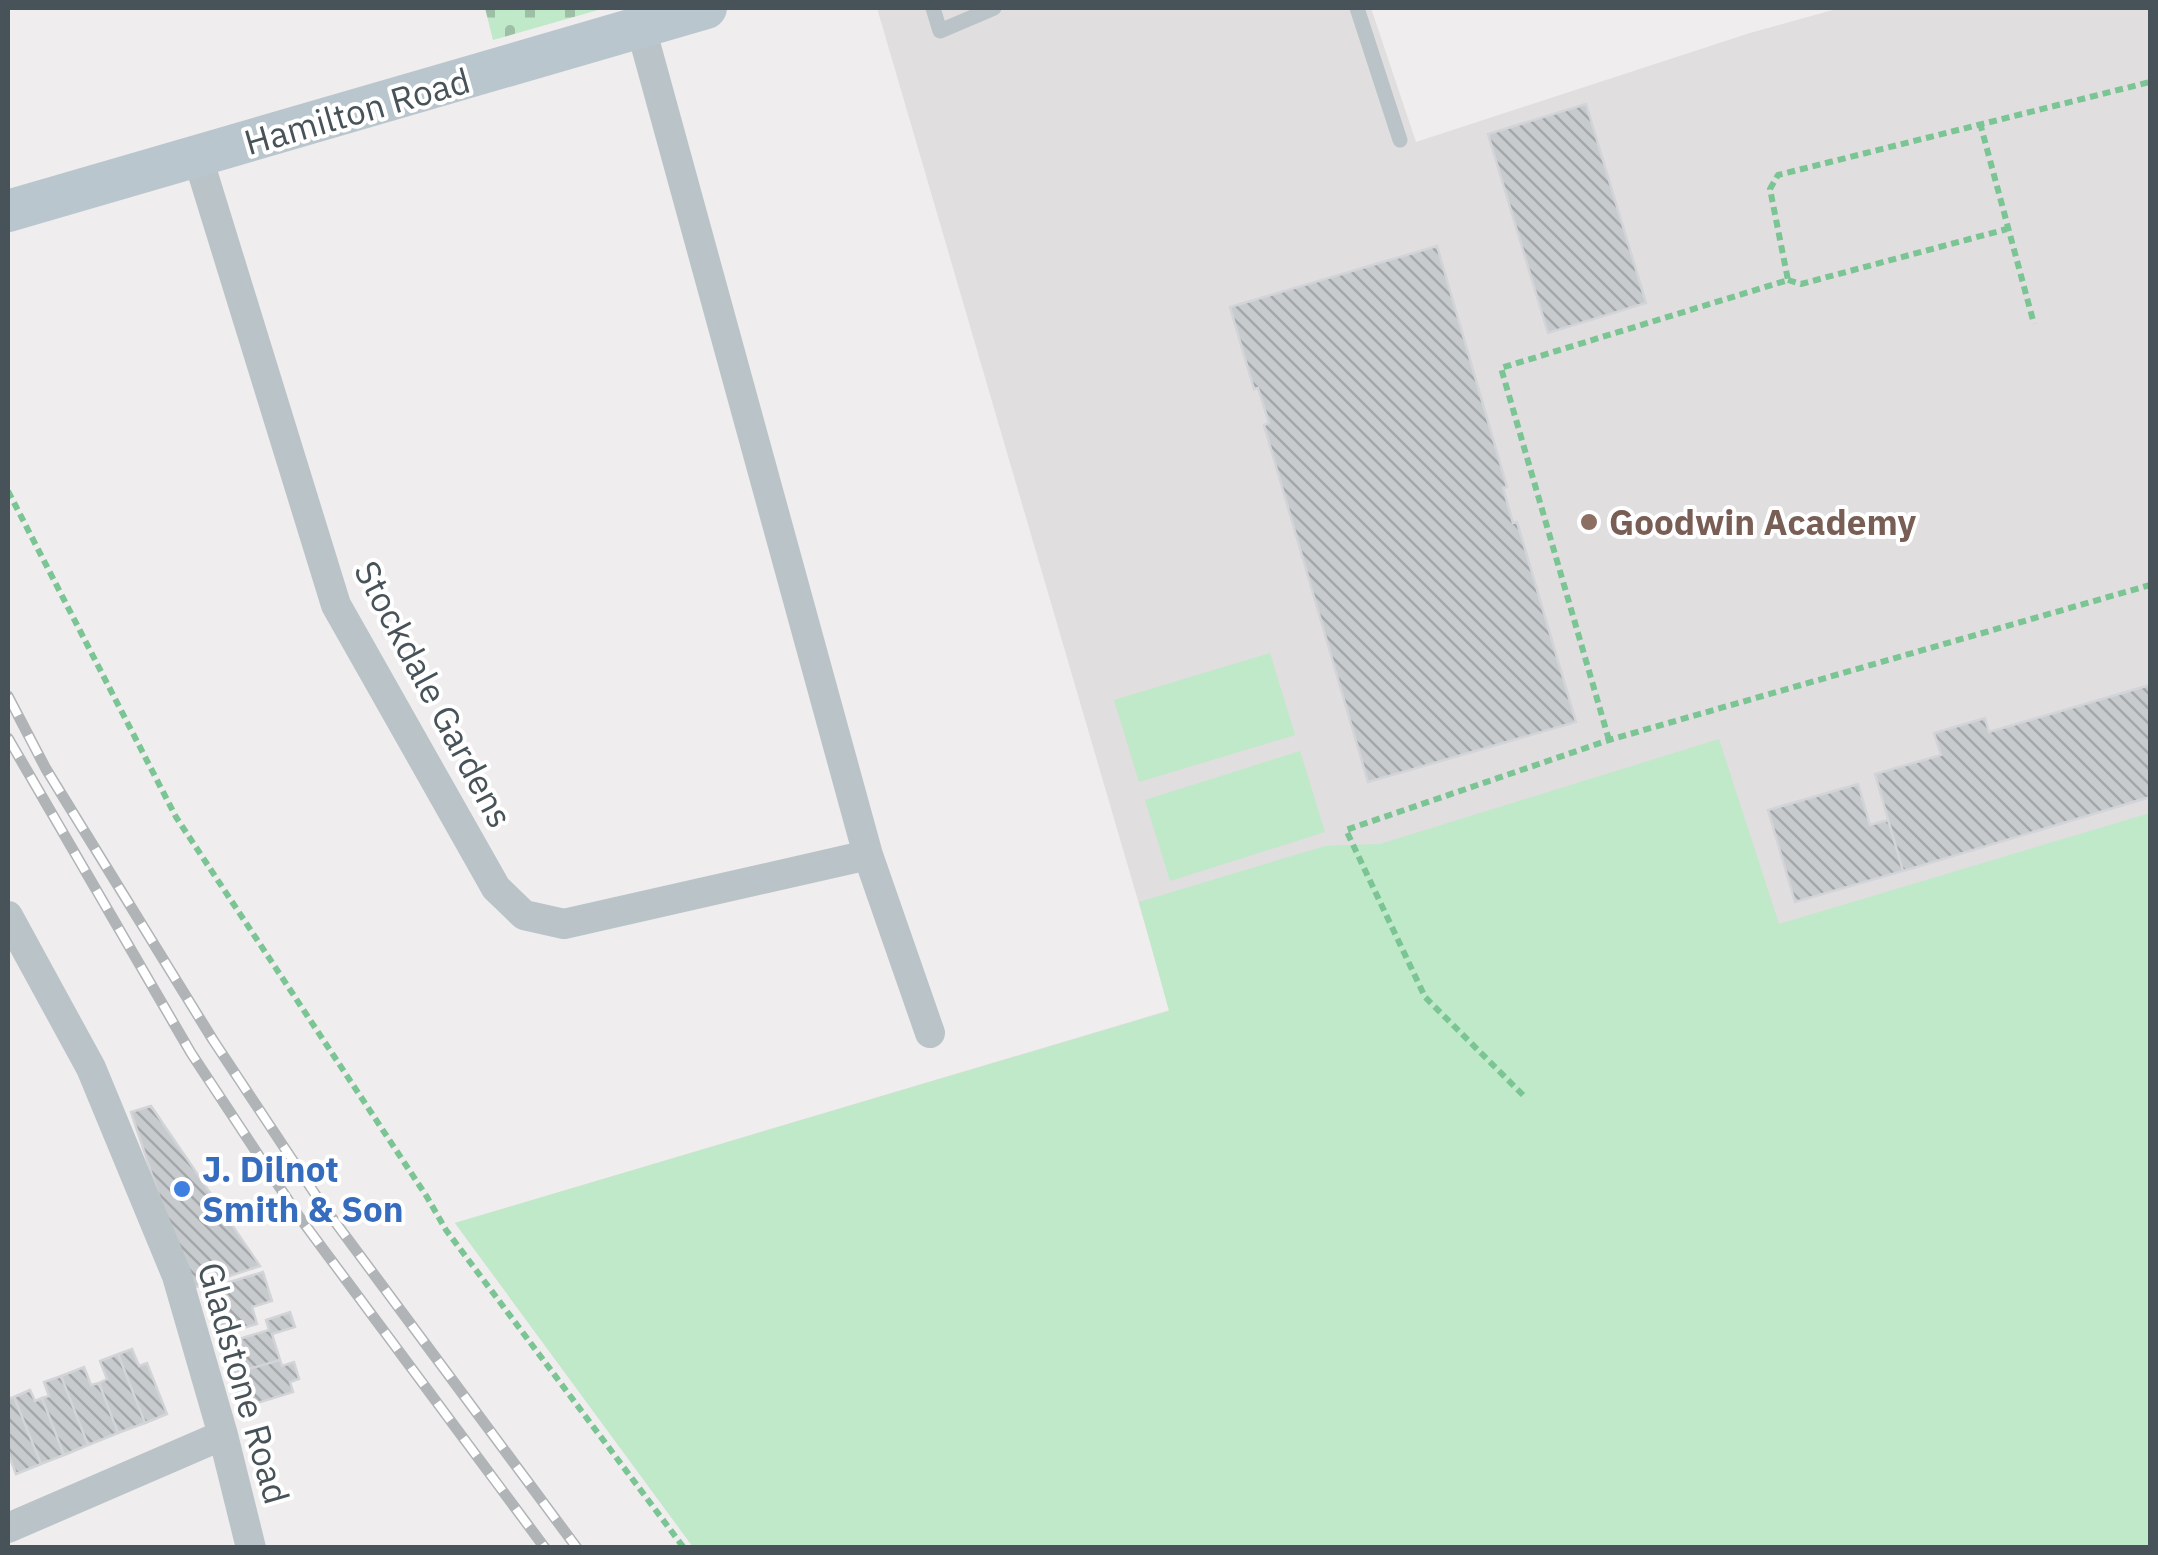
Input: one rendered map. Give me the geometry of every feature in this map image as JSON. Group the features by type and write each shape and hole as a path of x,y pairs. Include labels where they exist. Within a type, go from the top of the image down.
{"main road":[{"name":"Hamilton Road","path":"8,212 706,8"}],"street":[{"path":"641,28 868,855 930,1032"},
{"name":"Stockdale Gardens","path":"198,158 336,605 496,888 524,915 564,924 868,855"},
{"name":"Gladstone Road","path":"8,916 92,1068 176,1276 223,1435 251,1548"},
{"path":"8,1528 223,1435"}],"lane":[{"path":"932,8 940,31 994,8"},
{"path":"1357,8 1400,140"}],"path":[{"path":"1788,280 1770,190 1778,175 2150,82"},
{"path":"1980,122 2034,324"},
{"path":"1609,740 1501,368 1788,280 1800,284 2007,229"},
{"path":"8,491 176,818 446,1230 684,1548"},
{"path":"1523,1095 1425,997 1346,830 1609,740 2150,585"}],"shaded area":[{"name":"Goodwin Academy","path":"877,8 1371,8 1416,142 1750,33 1840,8 2150,8 2150,1547 693,1547 455,1223 1170,1010"}],"green space":[{"path":"485,8 605,8 493,40"},
{"path":"1270,653 1295,735 1139,782 1114,700"},
{"path":"1719,739 1779,924 2150,813 2150,1547 693,1547 455,1223 1169,1011 1139,902 1325,846 1380,844"},
{"path":"1300,751 1325,832 1170,881 1145,800"}],"building":[{"path":"1586,104 1646,303 1548,333 1488,134"},
{"path":"1437,246 1507,487 1503,488 1513,523 1517,522 1576,722 1368,782 1264,425 1269,423 1258,388 1254,389 1230,307"},
{"path":"2150,685 2150,797 1903,871 1875,774 1941,755 1934,733 1985,718 1989,732"},
{"path":"1858,784 1870,825 1888,820 1903,871 1795,902 1768,810"},
{"name":"J. Dilnot Smith & Son","path":"151,1106 260,1266 190,1289 131,1112"},
{"path":"263,1272 272,1301 252,1307 257,1324 220,1335 206,1289"},
{"path":"290,1312 295,1327 272,1334 280,1360 231,1374 222,1344 269,1330 266,1320"},
{"path":"132,1349 139,1366 147,1363 167,1414 145,1423 118,1354"},
{"path":"118,1354 145,1423 118,1433 99,1383 107,1379 100,1361"},
{"path":"280,1360 282,1366 294,1362 299,1379 290,1382 293,1392 241,1408 231,1374"},
{"path":"84,1367 91,1385 99,1383 118,1433 88,1445 61,1376"},
{"path":"61,1376 88,1445 64,1455 42,1398 49,1396 44,1382"},
{"path":"30,1390 35,1401 42,1398 64,1455 41,1464 14,1397"},
{"path":"14,1397 41,1464 16,1474 8,1453 8,1399"}],"railway":[{"path":"8,696 46,769 213,1040 321,1203 577,1548"},
{"path":"8,738 191,1053 300,1218 545,1548"}],"place":[{"name":"Goodwin Academy","path":"1589,522"},
{"name":"J. Dilnot Smith & Son","path":"182,1189"}]}
